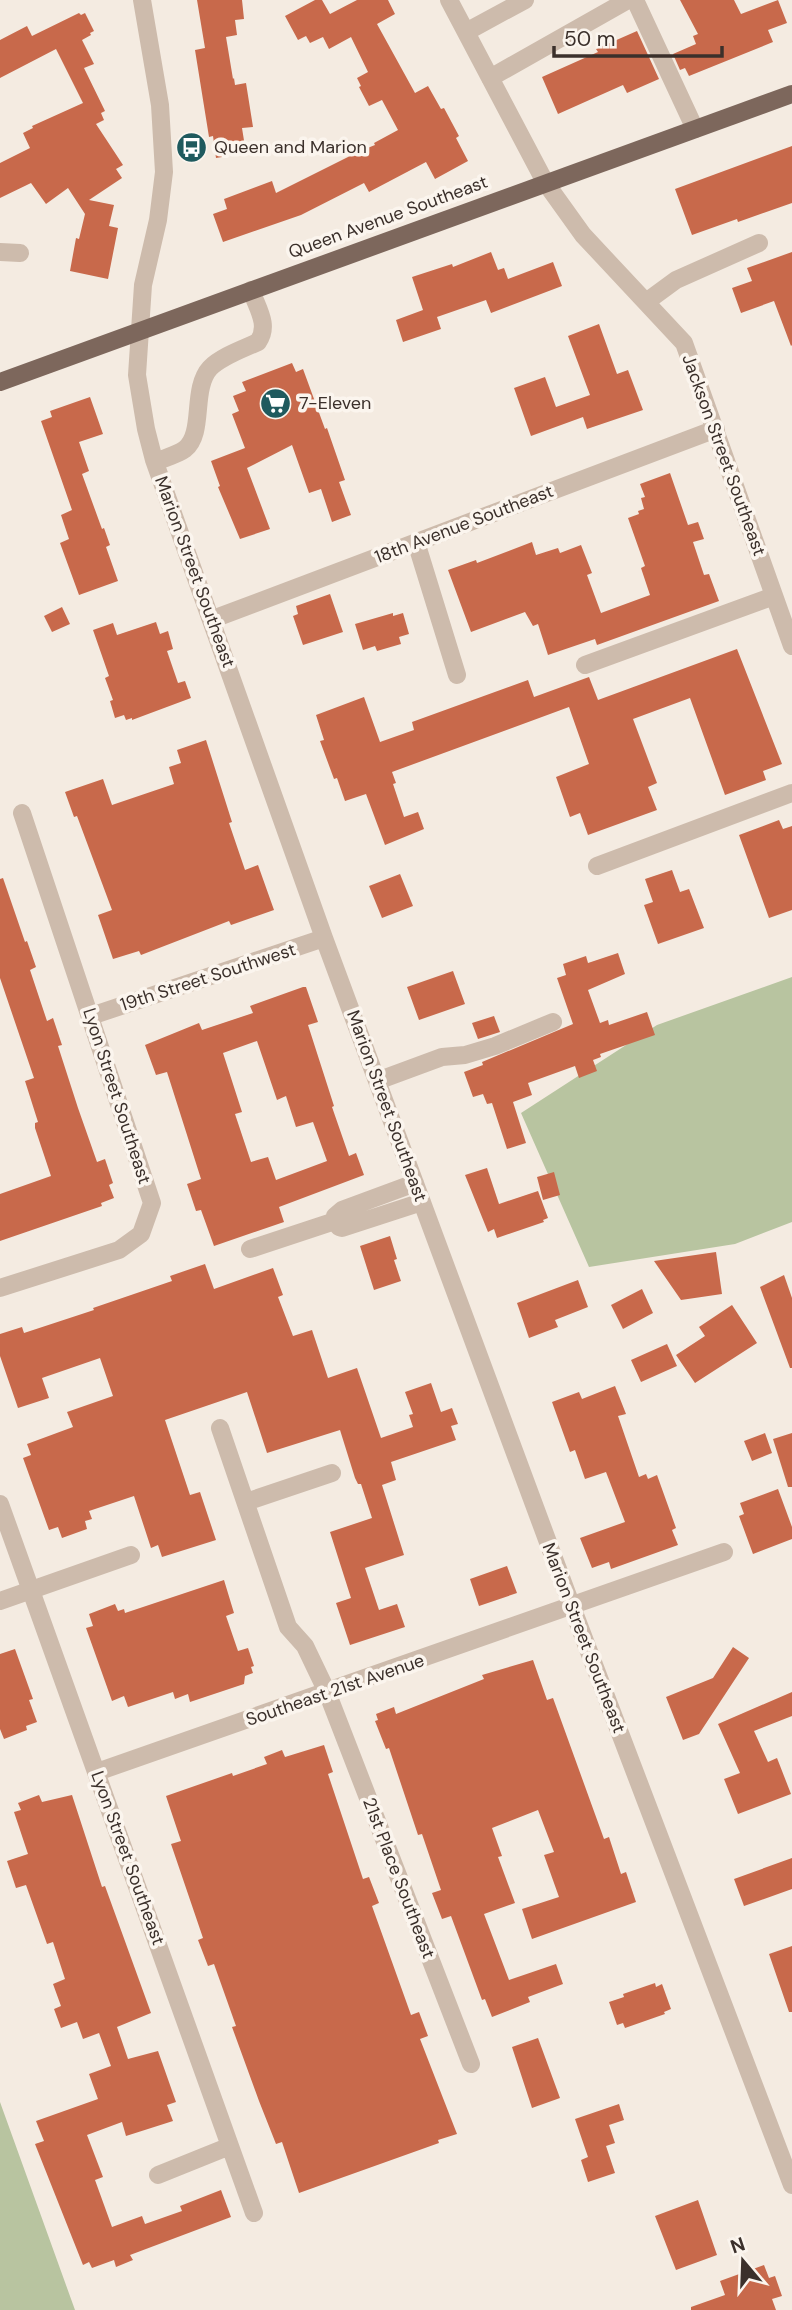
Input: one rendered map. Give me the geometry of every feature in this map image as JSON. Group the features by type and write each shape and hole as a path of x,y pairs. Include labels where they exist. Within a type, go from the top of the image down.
{"main road":[{"name":"Queen Avenue Southeast","path":"0,382 792,94"}],"street":[{"name":"Marion Street Southeast","path":"142,0 160,105 164,172 158,220 144,285 137,375 146,429 155,462 213,619 324,938 572,1607 792,2185"},
{"name":"Jackson Street Southeast","path":"449,0 545,182 583,235 684,343 792,646"},
{"path":"466,32 524,0"},
{"path":"490,78 628,0"},
{"path":"635,0 695,129"},
{"path":"646,302 676,281 759,243"},
{"path":"0,252 20,253"},
{"path":"155,462 184,451 190,444 194,437 200,394 209,369 258,342 263,334 264,326 251,290"},
{"name":"18th Avenue Southeast","path":"213,619 716,429"},
{"path":"416,542 457,675"},
{"path":"585,665 774,596"},
{"path":"597,866 792,793"},
{"name":"Lyon Street Southeast","path":"0,1288 119,1250 141,1234 152,1203 92,1016 22,813"},
{"name":"19th Street Southwest","path":"92,1016 324,938"},
{"path":"377,1081 442,1057 465,1055 495,1046 552,1022"},
{"path":"415,1183 342,1210 335,1216 335,1221 342,1228 422,1202"},
{"path":"250,1249 335,1221"},
{"name":"21st Place Southeast","path":"220,1428 288,1627 305,1646 327,1692 471,2064"},
{"path":"246,1502 332,1474"},
{"name":"Lyon Street Southeast","path":"0,1504 254,2213"},
{"name":"Southeast 21st Avenue","path":"97,1772 724,1552"},
{"path":"0,1601 131,1555"},
{"path":"158,2175 230,2146"}],"green space":[{"path":"792,977 792,1222 735,1244 589,1267 521,1113 657,1025"},
{"path":"0,2102 75,2310 0,2310"}],"building":[{"path":"197,0 242,0 244,19 235,20 237,35 226,37 235,85 246,83 253,127 242,128 246,153 216,158 213,136 209,137 195,50 205,48"},
{"path":"315,0 322,0 330,14 357,0 388,0 395,14 377,24 415,93 428,86 441,109 444,108 459,136 456,138 468,161 435,179 426,162 369,192 364,183 301,215 223,242 213,214 227,209 224,199 272,181 276,193 375,145 374,143 398,130 382,100 369,106 359,87 361,86 357,78 368,72 351,37 329,49 323,37 310,43 306,36 298,40 285,16"},
{"path":"680,0 734,0 741,14 778,0 787,23 768,30 773,42 689,76 685,68 680,70 673,54 696,44 693,36 698,34"},
{"path":"79,13 85,13 94,31 82,40 94,64 84,68 105,111 101,113 104,120 96,124 123,165 116,169 122,178 89,200 114,205 109,226 118,228 108,279 70,271 76,238 79,239 85,214 68,188 46,204 31,183 0,198 0,163 30,148 23,133 33,128 32,126 83,103 56,49 0,78 0,40 27,26 32,36"},
{"path":"637,31 659,79 627,93 623,85 558,114 542,77"},
{"path":"792,146 792,203 692,235 675,189"},
{"path":"491,252 498,270 504,268 508,279 553,262 562,286 491,313 486,300 437,317 441,329 403,342 396,320 423,310 412,277 452,264 453,267"},
{"path":"792,252 791,346 774,301 741,313 732,288 752,281 747,268"},
{"path":"599,324 617,374 628,370 643,410 587,429 583,417 531,436 514,388 545,377 556,407 590,395 568,336"},
{"path":"292,363 296,372 303,369 325,429 327,428 345,480 339,482 351,515 332,522 321,489 309,493 292,445 247,468 270,529 240,539 218,487 220,486 211,461 245,448 232,414 239,411 233,396 246,391 242,382"},
{"path":"90,397 103,434 79,442 89,471 82,474 110,545 106,547 118,581 79,595 60,543 69,539 61,515 72,510 41,421 52,417 50,411"},
{"path":"670,473 688,525 698,522 704,539 693,542 704,575 709,574 719,601 597,645 595,639 548,655 538,624 533,626 525,612 471,632 448,570 476,560 477,563 532,542 536,555 558,548 560,553 581,545 592,573 587,575 601,613 650,595 641,568 645,566 628,518 644,509 641,498 645,497 640,484"},
{"path":"330,594 343,632 303,645 293,616 298,614 296,606"},
{"path":"62,607 70,624 52,632 44,616"},
{"path":"393,613 393,616 403,613 409,634 399,637 401,644 377,651 375,646 363,650 355,624"},
{"path":"156,622 160,634 168,631 173,649 167,651 178,683 185,681 191,698 132,720 126,720 124,715 115,718 110,701 113,700 105,678 109,676 93,630 113,623 117,635"},
{"path":"737,649 782,764 763,771 766,780 725,795 690,698 633,719 657,783 648,787 657,810 588,835 580,813 570,817 556,777 589,764 569,707 392,772 396,783 393,784 404,817 418,812 424,829 385,845 366,794 345,801 320,741 324,740 316,715 364,697 380,742 414,730 412,722 528,680 534,697 589,677 598,700"},
{"path":"206,740 245,870 258,865 274,910 231,925 229,921 141,955 139,951 113,959 98,915 112,910 77,816 74,817 65,792 103,779 112,805 174,784 169,767 181,763 177,750"},
{"path":"779,820 783,829 792,826 792,910 769,918 739,835"},
{"path":"672,870 680,892 689,889 704,928 658,944 644,905 653,902 645,879"},
{"path":"400,874 413,906 382,918 369,886"},
{"path":"3,878 36,967 30,970 47,1021 53,1018 62,1045 58,1046 78,1108 97,1162 105,1159 113,1183 109,1185 114,1198 101,1203 102,1206 0,1241 0,1194 51,1176 35,1128 35,1123 38,1122 25,1081 34,1078 0,978 0,879"},
{"path":"618,953 625,974 588,990 600,1023 608,1020 609,1025 647,1012 655,1035 600,1054 601,1057 593,1060 597,1071 579,1078 575,1066 528,1083 532,1095 513,1102 526,1143 507,1149 492,1103 487,1104 483,1094 473,1097 464,1072 573,1024 557,978 566,975 563,964 586,956 588,963"},
{"path":"453,971 465,1004 419,1020 407,987"},
{"path":"306,987 318,1022 308,1025 334,1106 332,1107 349,1156 356,1153 364,1175 279,1207 284,1222 214,1246 201,1210 196,1211 187,1184 201,1179 167,1072 156,1075 145,1045 199,1023 202,1030 253,1013 250,1006","holes":["257,1041 277,1100 286,1096 296,1127 313,1122 327,1161 276,1180 268,1157 251,1162 235,1114 242,1112 223,1053"]},
{"path":"494,1016 500,1032 478,1039 472,1023"},
{"path":"487,1168 499,1204 538,1191 548,1218 543,1220 544,1222 497,1238 494,1229 488,1232 465,1175"},
{"path":"554,1172 560,1195 543,1200 537,1177"},
{"path":"390,1236 401,1281 374,1290 360,1246"},
{"path":"716,1252 722,1294 681,1300 654,1261"},
{"path":"205,1264 214,1289 273,1268 283,1295 278,1297 293,1336 312,1330 328,1378 357,1368 381,1438 413,1427 409,1415 413,1414 405,1392 431,1383 441,1412 452,1408 458,1424 451,1426 456,1440 391,1462 396,1480 382,1485 404,1555 365,1568 379,1610 397,1604 405,1627 350,1645 336,1603 351,1598 330,1532 372,1518 361,1484 358,1484 355,1478 340,1430 267,1453 247,1392 165,1420 190,1495 200,1492 216,1540 162,1557 158,1545 151,1548 134,1496 89,1511 92,1519 85,1521 87,1529 62,1538 58,1527 49,1530 23,1458 31,1455 27,1444 73,1427 67,1412 113,1396 100,1358 42,1378 49,1398 18,1408 0,1356 0,1334 22,1327 24,1333 94,1310 93,1308 172,1281 170,1276"},
{"path":"784,1275 792,1298 792,1368 760,1287"},
{"path":"578,1280 588,1307 555,1320 558,1327 529,1338 517,1303"},
{"path":"642,1289 653,1313 623,1329 611,1305"},
{"path":"732,1305 757,1343 695,1383 676,1355 705,1336 699,1327"},
{"path":"667,1344 677,1366 641,1382 631,1360"},
{"path":"615,1386 626,1414 618,1416 639,1477 646,1474 648,1479 657,1475 676,1528 672,1530 678,1545 611,1569 609,1562 592,1568 580,1538 625,1522 606,1472 585,1479 575,1450 570,1452 552,1402 579,1392 582,1399"},
{"path":"765,1433 772,1453 752,1461 744,1441"},
{"path":"792,1433 792,1487 788,1487 773,1439"},
{"path":"778,1489 792,1527 792,1539 753,1554 739,1516 744,1514 740,1503"},
{"path":"507,1566 517,1593 479,1606 470,1579"},
{"path":"224,1580 234,1613 226,1616 238,1651 248,1648 254,1666 251,1667 253,1673 245,1676 244,1684 190,1702 188,1694 175,1699 173,1692 128,1707 124,1696 112,1701 86,1628 93,1626 89,1614 115,1604 118,1611 124,1609 125,1613"},
{"path":"733,1647 749,1658 699,1734 683,1740 666,1697 713,1678"},
{"path":"15,1649 33,1699 29,1700 37,1722 26,1726 27,1730 4,1739 0,1729 0,1654"},
{"path":"533,1660 547,1700 553,1698 604,1839 609,1837 621,1874 626,1872 636,1902 532,1939 522,1909 559,1897 544,1855 554,1852 538,1810 492,1828 502,1856 498,1857 515,1903 484,1914 509,1980 556,1964 563,1984 528,1997 530,2002 492,2017 485,1999 482,2000 451,1916 442,1919 432,1893 441,1890 422,1834 418,1835 389,1748 386,1749 375,1721 378,1720 376,1714 394,1707 396,1714 484,1679 482,1675"},
{"path":"792,1692 792,1716 754,1731 768,1762 777,1758 791,1794 738,1814 724,1779 740,1773 718,1724"},
{"path":"324,1745 333,1772 328,1774 363,1879 369,1877 379,1903 372,1906 411,2015 419,2012 428,2036 420,2039 457,2134 438,2140 439,2143 299,2193 282,2142 276,2144 259,2101 232,2027 236,2026 214,1964 208,1966 198,1940 203,1938 171,1844 181,1841 166,1796 267,1764 264,1757 282,1750 285,1757"},
{"path":"39,1795 42,1802 72,1795 102,1887 105,1886 151,2013 117,2027 128,2059 158,2051 176,2102 167,2105 173,2121 126,2136 122,2122 87,2135 103,2177 95,2180 112,2227 142,2216 145,2224 182,2211 180,2206 221,2190 231,2217 130,2255 133,2260 116,2267 114,2260 92,2268 89,2262 83,2265 35,2144 44,2141 36,2121 98,2099 89,2074 111,2066 99,2033 83,2039 77,2022 61,2028 54,2009 61,2006 53,1984 65,1979 53,1942 47,1944 26,1885 16,1888 7,1861 28,1854 14,1812 21,1810 18,1803"},
{"path":"792,1858 792,1889 744,1906 734,1879"},
{"path":"792,1946 792,2012 789,2012 769,1954"},
{"path":"655,1983 656,1987 662,1984 671,2009 664,2012 665,2014 625,2028 623,2023 617,2025 609,2002"},
{"path":"538,2038 560,2098 532,2108 512,2047"},
{"path":"619,2104 624,2120 609,2125 615,2143 606,2146 615,2173 588,2182 581,2160 588,2157 575,2119"},
{"path":"698,2200 717,2255 676,2270 655,2216"},
{"path":"764,2265 769,2278 775,2276 782,2296 772,2299 776,2310 691,2310 691,2307 725,2295 720,2281"}],"place":[{"name":"Queen and Marion","path":"191,147"},
{"name":"7-Eleven","path":"276,403"}]}
